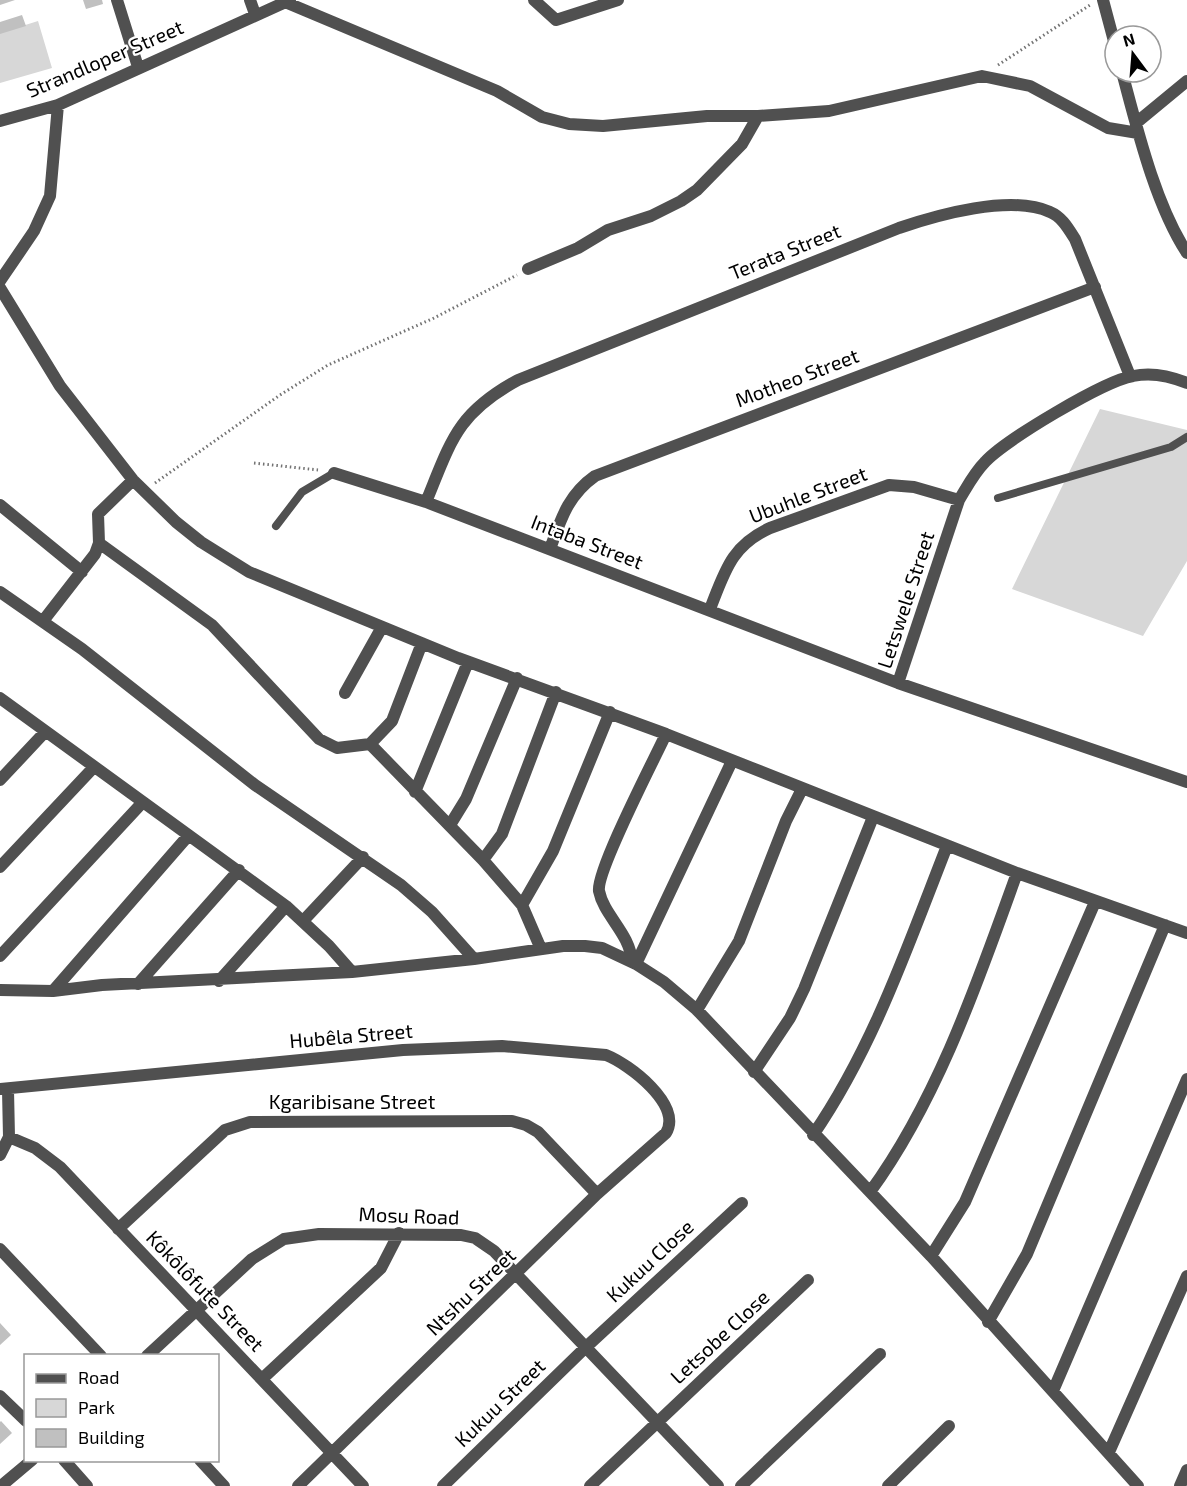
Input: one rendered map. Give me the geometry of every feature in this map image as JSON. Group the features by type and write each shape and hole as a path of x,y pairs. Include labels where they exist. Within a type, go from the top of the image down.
{"street":[{"path":"117,0 138,67"},
{"path":"250,0 255,14"},
{"path":"534,0 556,20 618,0"},
{"path":"1103,0 1109,24"},
{"path":"287,1 497,91 553,121 587,127 707,116 759,116 854,107 982,76 1030,86 1108,128 1137,128 1187,81"},
{"name":"Strandloper Street","path":"0,121 58,105 287,1"},
{"path":"1125,84 1137,128 1170,220 1187,253"},
{"path":"0,281 34,231 50,196 58,105"},
{"path":"528,269 578,248 608,230 651,216 681,201 720,168 742,144 759,116"},
{"name":"Terata Street","path":"426,502 448,447 461,425 475,407 518,380 899,228 935,216 968,209 1018,206 1051,212 1064,222 1075,239 1130,376"},
{"name":"Motheo Street","path":"550,549 570,498 579,487 595,476 1095,287"},
{"path":"0,288 60,386 133,480 176,522 226,559 279,586 468,662 610,712 1017,873 1187,933"},
{"name":"Letswele Street","path":"1187,383 1162,376 1130,376 1097,391 1002,447 985,461 970,479 959,500 898,683 1187,782"},
{"name":"Intaba Street","path":"334,473 426,502 898,683"},
{"path":"43,621 95,554 99,543 98,514 133,480"},
{"name":"Ubuhle Street","path":"710,609 732,557 752,536 770,528 889,485 914,487 959,500"},
{"path":"0,505 82,572"},
{"path":"99,543 212,625 319,739 337,748 370,744 386,731 422,643"},
{"path":"0,591 43,621 255,785 363,857 432,912 474,959"},
{"path":"345,693 382,627"},
{"path":"415,792 468,662"},
{"path":"450,825 470,790 517,678"},
{"path":"483,860 502,834 556,692"},
{"path":"0,698 286,906 352,972"},
{"path":"522,905 553,851 610,712"},
{"path":"0,780 45,732"},
{"path":"634,963 627,940 601,895 600,882 615,841 666,734"},
{"path":"370,744 450,825 522,905 541,949"},
{"path":"634,963 732,761"},
{"path":"0,867 94,767"},
{"path":"697,1010 739,941 778,839 802,789"},
{"path":"0,956 142,802"},
{"path":"754,1072 790,1018 804,989 873,817"},
{"path":"53,991 188,836"},
{"path":"813,1135 852,1075 869,1042 947,846"},
{"path":"303,921 363,857"},
{"path":"138,984 239,870"},
{"path":"870,1192 909,1136 925,1102 990,948 1017,873"},
{"path":"931,1256 965,1202 1095,902"},
{"path":"219,981 286,906"},
{"path":"988,1322 1027,1254 1165,925"},
{"path":"0,990 53,991 352,972 474,959 563,946 602,948 634,963 664,982 697,1010 813,1135 931,1256 1138,1486"},
{"name":"Hubêla Street","path":"4,1090 403,1050 502,1046 546,1048 606,1055 621,1061 658,1096 665,1107 671,1126"},
{"path":"1053,1390 1187,1078"},
{"path":"0,1155 9,1137 4,1090"},
{"name":"Kgaribisane Street","path":"118,1229 225,1131 250,1122 512,1121 538,1132 597,1194"},
{"name":"Ntshu Street","path":"298,1486 597,1194 658,1141 671,1126"},
{"name":"Kôkôlôfute Street","path":"9,1137 49,1156 363,1486"},
{"name":"Kukuu Close","path":"585,1348 742,1203"},
{"path":"262,1379 381,1268 399,1233"},
{"name":"Mosu Road","path":"149,1354 252,1259 284,1239 319,1234 399,1233 446,1234 475,1238 489,1247 517,1274 718,1486"},
{"path":"0,1249 99,1354"},
{"path":"1109,1452 1187,1276"},
{"name":"Letsobe Close","path":"590,1486 808,1280"},
{"name":"Kukuu Street","path":"443,1486 585,1348"},
{"path":"741,1486 880,1354"},
{"path":"0,1395 24,1419"},
{"path":"888,1486 949,1426"},
{"path":"1,1486 31,1462"},
{"path":"65,1462 87,1486"},
{"path":"201,1462 224,1486"},
{"path":"1180,1486 1187,1470"}],"lane":[{"path":"998,498 1171,447 1187,437"},
{"path":"276,526 302,492 334,473"}],"path":[{"path":"982,76 1096,0"},
{"path":"144,491 328,364 434,318 528,269"},
{"path":"254,463 334,473"}],"green space":[{"path":"38,21 52,68 0,83 0,33"},
{"path":"1100,409 1187,430 1187,561 1143,636 1012,589"}],"building":[{"path":"0,0 15,0 0,5"},
{"path":"83,0 102,0 103,4 86,9"},
{"path":"22,15 26,26 0,34 0,22"},
{"path":"0,1323 11,1335 0,1345"},
{"path":"0,1422 12,1433 0,1444"}]}
